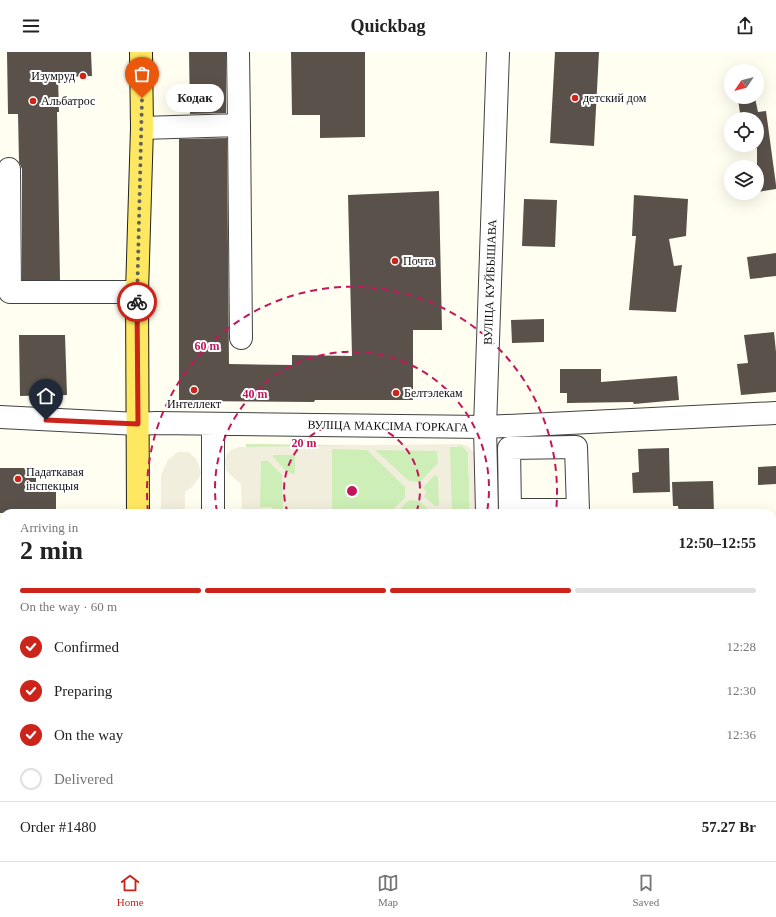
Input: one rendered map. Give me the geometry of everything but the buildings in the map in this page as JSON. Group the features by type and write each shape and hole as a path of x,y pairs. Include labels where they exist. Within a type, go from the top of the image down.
{"main road":[{"path":"138,509 137,292 142,128 141,52"}],"street":[{"path":"238,52 241,338"},
{"name":"ВУЛІЦА КУЙБЫШАВА","path":"487,509 484,427 498,52"},
{"path":"142,128 239,125"},
{"path":"9,169 10,292 137,292"},
{"name":"ВУЛІЦА МАКСІМА ГОРКАГА","path":"0,418 138,424 484,427 776,413"},
{"path":"213,424 213,509"}],"green space":[{"path":"246,444 462,446 468,452 470,509 247,509"}],"shaded area":[{"path":"462,444 468,446 476,455 478,509 470,509 468,452 462,446 450,447 452,509 428,509 419,501 409,500 400,509 393,509 405,498 405,487 367,450 332,449 332,509 283,509 282,475 268,461 261,461 260,507 272,507 272,509 242,509 241,484 226,470 225,460 227,454 231,450 239,447","holes":["375,450 437,451 438,463 420,482 409,481","273,455 295,455 295,474 287,472 273,457","434,476 438,476 439,506 435,506 424,497 426,492 423,487"]},
{"path":"178,452 189,452 197,460 201,473 192,487 185,492 185,509 161,509 161,475 168,460"}],"way so far":[{"path":"137,302 142,98"}],"place":[{"name":"Изумруд","path":"83,76"},
{"name":"Кодак","path":"142,98"},
{"name":"детский дом","path":"575,98"},
{"name":"Альбатрос","path":"33,101"},
{"name":"Почта","path":"395,261"},
{"name":"Интеллект","path":"194,390"},
{"name":"Белтэлекам","path":"396,393"},
{"name":"Падаткавая інспекцыя","path":"18,479"}],"route":[{"path":"46,420 138,424 137,302"}]}
